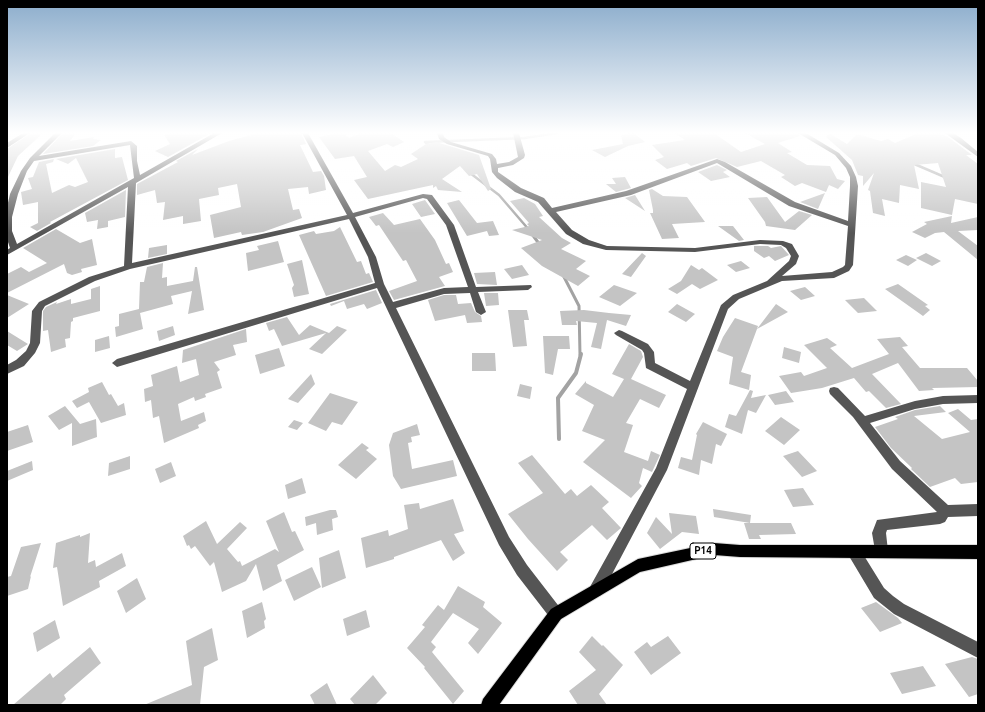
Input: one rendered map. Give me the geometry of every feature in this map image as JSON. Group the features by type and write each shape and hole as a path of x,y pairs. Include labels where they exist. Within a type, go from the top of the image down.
{"main road":[{"name":"P14","path":"489,705 556,614 638,566 714,549 978,552"}],"street":[{"path":"15,249 8,231 8,218 14,194 27,166"},
{"path":"128,267 135,181 134,166"},
{"path":"7,253 161,166"},
{"path":"323,166 372,257 380,284 504,541 522,570 556,614"},
{"path":"498,166 493,167 495,172 504,182 541,200 576,237 606,248 695,250 760,242 775,242 789,246 795,256 793,262 767,285"},
{"path":"551,211 628,192 701,166"},
{"path":"728,166 792,204 852,225"},
{"path":"596,590 661,470 724,307 736,297 789,277 834,275 846,269 849,265 854,186 848,166"},
{"path":"7,370 20,363 30,353 36,343 37,312 42,304 92,279 128,267 351,216 423,196 430,197 450,225 481,312"},
{"path":"117,364 380,284"},
{"path":"391,306 444,291 528,287"},
{"path":"619,332 645,347 649,352 650,365 693,387"},
{"path":"834,391 863,421 896,465 945,510 978,510"},
{"path":"863,421 915,405 943,400 978,399"},
{"path":"881,551 879,533 882,524 940,518 945,510"},
{"path":"853,551 879,593 888,601 899,609 978,650"}],"building":[{"path":"7,166 13,166 7,179"},
{"path":"37,166 46,166 52,193 69,185 75,187 88,182 80,166 124,166 128,180 50,222 51,223 37,231 30,227 38,223 38,202 23,205 21,192 32,189 28,178 33,177"},
{"path":"170,166 310,166 313,172 321,171 324,176 326,190 309,194 308,187 288,189 293,210 299,209 302,218 263,232 242,235 241,232 214,238 210,215 241,207 237,184 218,188 219,195 199,199 201,221 183,224 183,216 163,220 165,202 157,203 155,190 137,195 137,184"},
{"path":"360,166 381,166 385,171 393,166 460,166 442,179 462,192 438,190 436,186 433,188 433,185 368,199 354,180 367,177"},
{"path":"460,166 483,166 491,189 488,191 477,174 469,176"},
{"path":"663,166 676,166 667,169"},
{"path":"714,166 719,166 727,170 723,172 730,177 711,181 698,172"},
{"path":"770,166 830,166 837,179 845,181 838,189 829,185 826,192 802,183 795,186 781,177 785,175"},
{"path":"854,166 914,166 919,189 900,185 899,203 882,199 885,216 873,213 870,191 868,190 874,173 863,186 863,176 858,175"},
{"path":"939,166 978,166 978,204 955,199 952,215 921,208 921,182 946,187"},
{"path":"625,177 631,188 616,192 606,184 616,184 612,178"},
{"path":"652,189 663,196 687,197 705,222 672,224 679,238 662,239 650,213 653,213 649,190"},
{"path":"126,190 125,217 108,221 108,227 97,229 98,220 87,222 85,213"},
{"path":"825,193 818,209 800,202"},
{"path":"635,195 645,211 625,198"},
{"path":"767,197 785,222 799,211 812,215 795,230 766,226 765,222 748,198"},
{"path":"524,198 535,204 543,216 539,217 562,238 571,243 561,249 586,261 576,269 590,276 578,286 542,266 521,248 542,240 512,230 529,226 527,224 529,223 510,201"},
{"path":"425,200 435,214 421,217 412,204"},
{"path":"459,200 477,223 493,221 499,235 489,236 487,231 467,236 447,203"},
{"path":"383,213 394,225 420,219 435,240 446,264 449,263 453,272 439,277 445,286 394,300 389,291 417,281 406,260 403,261 379,225 376,226 369,217"},
{"path":"952,216 951,223 978,217 978,230 958,231 978,246 978,260 944,232 935,233 925,238 912,232 927,224 924,222"},
{"path":"718,226 733,226 744,240 739,241"},
{"path":"340,227 357,262 361,261 366,274 369,273 373,282 326,296 299,235 314,231 316,234 334,231"},
{"path":"56,229 80,243 92,239 97,265 81,269 82,272 72,275 67,273 64,264 7,293 7,274 21,267 29,272 47,263 23,248"},
{"path":"278,241 284,262 248,271 246,253 259,250 257,246"},
{"path":"167,245 167,254 148,258 149,248"},
{"path":"754,246 768,246 771,248 781,246 789,255 775,261 769,256 764,258 754,251"},
{"path":"642,253 646,256 631,277 622,274"},
{"path":"926,253 941,261 932,266 916,258"},
{"path":"906,255 917,260 908,266 896,260"},
{"path":"302,260 309,294 294,297 292,288 294,285 287,264"},
{"path":"741,261 750,268 736,272 727,265"},
{"path":"163,263 162,278 167,277 167,286 193,281 195,267 197,267 204,310 188,314 192,291 171,296 173,304 140,313 143,329 116,337 115,327 119,326 119,314 139,309 140,282 144,282 147,267"},
{"path":"522,265 529,275 512,279 504,269"},
{"path":"691,265 699,270 702,268 718,280 700,289 692,284 677,294 668,289 681,281"},
{"path":"495,272 497,285 477,284 474,273"},
{"path":"898,284 928,305 925,306 930,310 923,316 885,289"},
{"path":"614,285 637,293 620,306 599,297"},
{"path":"100,286 100,311 73,318 73,321 71,322 70,338 65,339 66,347 51,352 48,330 43,331 43,311 46,307 57,302 56,304 71,299 71,304 91,299 91,289"},
{"path":"805,287 815,296 801,300 790,291"},
{"path":"376,290 382,303 367,309 364,304 347,309 344,301 331,306 330,304"},
{"path":"484,293 498,293 499,305 486,306"},
{"path":"7,295 29,304 7,318"},
{"path":"444,295 456,295 458,304 471,303 475,312 481,316 482,322 467,323 465,315 435,321 428,300"},
{"path":"864,298 877,311 858,313 845,300"},
{"path":"677,304 695,314 686,322 668,312"},
{"path":"776,304 788,312 757,329"},
{"path":"508,310 527,310 529,320 524,320 527,346 513,347"},
{"path":"584,310 631,315 626,326 607,320 601,349 591,347 597,323 576,321 577,325 562,325 560,311"},
{"path":"287,317 299,335 310,325 329,333 337,326 347,330 322,354 309,349 326,333 282,346 274,329 269,331 266,323"},
{"path":"735,318 758,326 741,372 751,375 749,390 729,384 733,357 717,351 723,337"},
{"path":"173,326 175,335 159,341 157,331"},
{"path":"246,329 247,342 233,345 236,355 214,362 220,370 217,372 222,388 205,394 206,397 195,401 194,397 178,404 181,421 204,412 206,421 198,425 199,428 164,443 159,416 153,418 151,400 145,402 144,389 153,386 151,375 177,366 180,382 199,375 196,359 182,363 183,350"},
{"path":"7,331 28,344 17,351 7,345"},
{"path":"109,336 110,348 95,352 95,340"},
{"path":"543,336 569,336 570,349 558,349 553,375 545,373"},
{"path":"900,337 908,346 902,347 920,368 967,368 978,381 978,387 932,388 934,390 919,391 898,363 872,374 901,404 886,408 869,391 866,392 854,378 822,388 791,393 779,376 801,372 804,376 827,368 804,345 827,338 837,345 830,348 852,368 889,354 877,339"},
{"path":"629,344 641,351 643,357 631,379 666,395 659,408 640,399 626,423 633,425 624,452 648,461 651,451 660,455 652,472 643,468 639,483 642,486 631,498 583,462 605,440 582,431 594,405 575,394 586,381 586,383 613,397 624,379 612,374"},
{"path":"784,347 801,352 799,363 782,358"},
{"path":"279,348 285,366 260,374 255,355"},
{"path":"472,353 495,353 496,371 472,371"},
{"path":"311,374 315,384 298,403 288,399"},
{"path":"102,382 109,395 111,394 118,406 124,403 126,415 101,423 89,402 77,408 72,401 89,392 88,388"},
{"path":"520,384 532,387 530,399 517,396"},
{"path":"750,390 753,391 751,398 766,395 756,413 748,410 742,434 725,427 729,414 736,416"},
{"path":"786,391 794,402 775,405 768,395"},
{"path":"330,393 358,402 342,425 332,422 326,431 308,423"},
{"path":"65,406 80,424 96,419 97,437 72,446 72,423 59,430 48,416"},
{"path":"940,406 946,412 914,416 942,439 970,432 948,413 958,409 971,420 978,419 978,482 961,484 955,478 930,487 891,448 875,427 898,419 895,417 915,410"},
{"path":"781,417 800,430 784,445 765,431"},
{"path":"294,420 303,423 297,430 288,427"},
{"path":"703,422 727,434 721,446 716,444 712,464 701,460 699,475 678,468 681,457 692,460 696,434"},
{"path":"417,424 420,435 411,437 412,442 408,443 412,469 453,460 457,476 401,489 393,476 389,445 393,433"},
{"path":"28,425 33,442 7,451 7,432"},
{"path":"362,443 369,448 366,450 377,459 356,479 338,465"},
{"path":"798,451 817,471 802,477 783,456"},
{"path":"532,455 565,494 571,489 577,496 591,485 609,502 602,508 621,528 607,540 592,525 560,552 568,560 557,571 508,514 543,493 518,463"},
{"path":"130,456 130,469 108,476 109,463"},
{"path":"32,461 33,470 7,481 7,471"},
{"path":"171,462 176,476 160,483 155,469"},
{"path":"302,478 306,493 288,499 285,485"},
{"path":"803,488 814,505 793,507 784,490"},
{"path":"453,499 464,531 454,534 465,553 453,561 441,540 394,557 394,559 366,568 361,538 388,530 389,536 408,529 404,505 419,503 420,509"},
{"path":"713,509 751,515 750,523 714,517"},
{"path":"330,510 336,510 338,517 332,519 333,530 317,535 316,523 306,526 305,517"},
{"path":"284,512 292,532 295,531 304,550 277,565 282,581 263,591 256,564 246,581 222,592 214,562 210,566 195,546 191,549 189,545 187,546 183,536 206,521 217,544 240,522 247,528 227,549 238,562 240,561 242,566 275,549 279,552 266,521"},
{"path":"669,513 696,516 699,534 682,532 660,549 647,533 656,517 672,534"},
{"path":"744,523 791,523 796,534 759,535 761,539 749,539"},
{"path":"90,533 88,563 95,560 96,567 122,553 126,566 99,581 100,587 63,606 57,567 53,568 56,543"},
{"path":"41,543 30,577 31,576 28,589 7,596 7,577 11,576 21,547"},
{"path":"339,550 346,578 322,588 319,558"},
{"path":"312,567 321,587 294,601 285,580"},
{"path":"137,578 146,599 126,613 117,591"},
{"path":"458,586 485,602 483,607 502,623 478,654 468,643 479,629 453,613 431,642 436,647 432,652 464,691 453,704 424,668 425,667 407,648 425,627 422,625 438,605 444,610"},
{"path":"262,602 266,619 264,621 265,628 247,638 242,611"},
{"path":"876,602 898,618 902,623 880,632 861,608"},
{"path":"366,610 370,627 347,636 343,619"},
{"path":"55,620 60,638 37,652 33,633"},
{"path":"212,628 218,660 204,667 200,705 144,705 192,685 186,641"},
{"path":"592,636 623,665 599,694 607,705 578,705 569,691 596,670 579,652"},
{"path":"668,636 681,653 651,675 634,652 647,642 651,647"},
{"path":"90,647 101,663 64,695 66,699 60,705 13,705 50,673 53,678"},
{"path":"972,657 978,659 978,694 969,697 945,664"},
{"path":"923,666 936,686 902,694 890,673"},
{"path":"373,675 387,693 375,705 355,705 350,699"},
{"path":"327,683 337,705 315,705 310,695"}],"waterway":[{"path":"920,166 947,178"},
{"path":"470,173 499,195 530,231"},
{"path":"529,230 540,245"},
{"path":"562,273 579,306 580,355"},
{"path":"559,439 558,398 576,373 581,354"}]}
